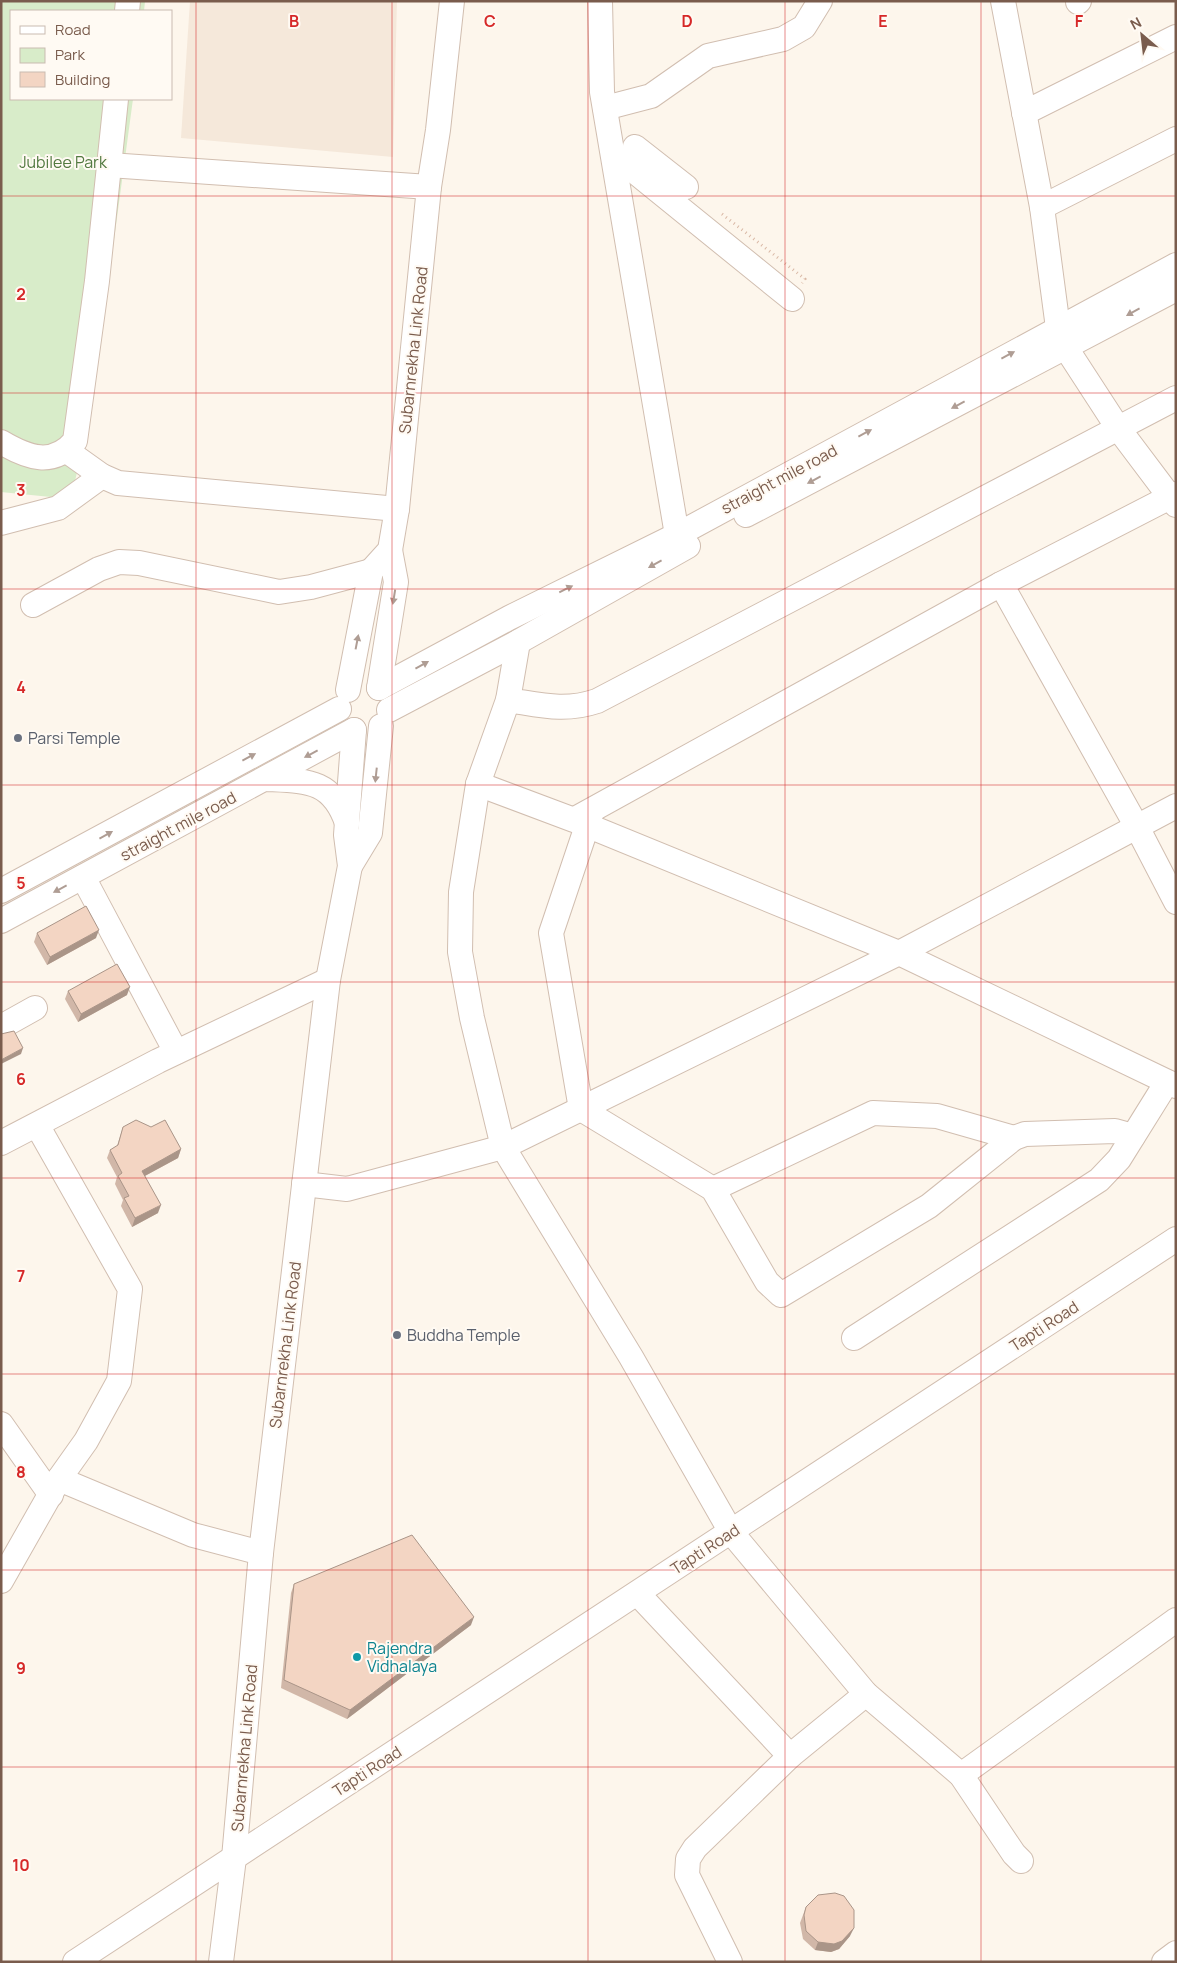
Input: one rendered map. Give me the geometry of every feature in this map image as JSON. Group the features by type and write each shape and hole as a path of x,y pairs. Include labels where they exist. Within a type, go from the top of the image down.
{"street":[{"name":"Subarnrekha Link Road","path":"390,550 397,509 429,187 438,130 452,1"},
{"path":"600,1 602,92 605,108 624,150 677,535"},
{"path":"605,108 651,96 708,56 782,39 804,27 820,1"},
{"path":"1003,1 1042,207 1062,338 1118,428 1174,498 1001,584 585,819 551,933 581,1109 713,1190 767,1282 781,1296 929,1206 1014,1138 1025,1134 1115,1131 1133,1136"},
{"path":"1024,113 1176,38"},
{"path":"1,442 35,457 55,457 66,451 75,440 97,282 116,100"},
{"path":"1042,207 1176,139"},
{"path":"624,150 686,187"},
{"path":"624,150 792,299"},
{"path":"109,165 429,187"},
{"name":"straight mile road","path":"1,920 354,730 370,732 385,718 415,698 1062,338 1176,265"},
{"name":"straight mile road","path":"1,891 343,699 364,683 379,688 509,618 677,535 1062,338 1176,289"},
{"path":"508,700 559,708 577,708 597,700 1176,398"},
{"path":"66,451 102,476 118,483 397,509"},
{"path":"1,523 58,508 102,476"},
{"path":"354,730 344,723 343,699 371,571 390,550"},
{"path":"350,866 370,833 385,718 387,698 379,688 396,582 390,550"},
{"path":"32,605 99,569 119,562 139,563 279,592 311,587 371,571"},
{"path":"1001,584 1137,827 1176,902"},
{"path":"518,642 508,700 478,784 461,892 460,952 472,1018 503,1147 631,1357 731,1532 866,1694 962,1775 1010,1849 1021,1861"},
{"name":"Subarnrekha Link Road","path":"221,1962 234,1858 261,1553 328,980 350,866 347,825 354,730"},
{"path":"265,778 298,780 320,786 333,795 341,806 347,825"},
{"path":"478,784 585,819 899,953 1172,1084 1119,1158 1099,1180 854,1338"},
{"path":"304,1184 347,1189 503,1147 899,953 1176,806"},
{"path":"83,877 176,1052"},
{"path":"1,1143 176,1052 328,980"},
{"path":"1,1027 35,1008"},
{"path":"713,1190 873,1113 937,1116 1014,1138"},
{"path":"1,1581 55,1487 86,1441 119,1381 130,1289 37,1125"},
{"name":"Tapti Road","path":"75,1962 1176,1239"},
{"path":"1,1424 55,1487 193,1535 261,1553"},
{"path":"638,1594 790,1756"},
{"path":"962,1775 1176,1620"},
{"path":"730,1962 687,1875 688,1859 695,1848 790,1756 866,1694"},
{"path":"1164,1962 1176,1953"}],"shaded area":[{"path":"190,1 397,1 393,157 181,138"}],"green space":[{"name":"Jubilee Park","path":"1,1 145,1 144,10 10,10 10,100 133,100 91,410 71,499 1,492"}],"building":[{"path":"86,906 99,930 50,957 37,933"},
{"path":"117,964 130,987 81,1014 68,991"},
{"path":"14,1031 23,1048 1,1060 1,1034"},
{"path":"136,1120 151,1127 165,1120 181,1149 142,1171 161,1205 135,1218 124,1198 129,1196 118,1176 122,1173 110,1150 118,1145 123,1127"},
{"name":"Rajendra Vidhalaya","path":"412,1535 474,1617 350,1710 284,1680 294,1584"},
{"path":"835,1893 844,1896 854,1910 854,1928 842,1941 834,1944 818,1942 806,1931 804,1915 806,1907 818,1895"}],"place":[{"name":"Parsi Temple","path":"18,738"},
{"name":"Buddha Temple","path":"397,1335"},
{"name":"Rajendra Vidhalaya","path":"357,1657"}]}
